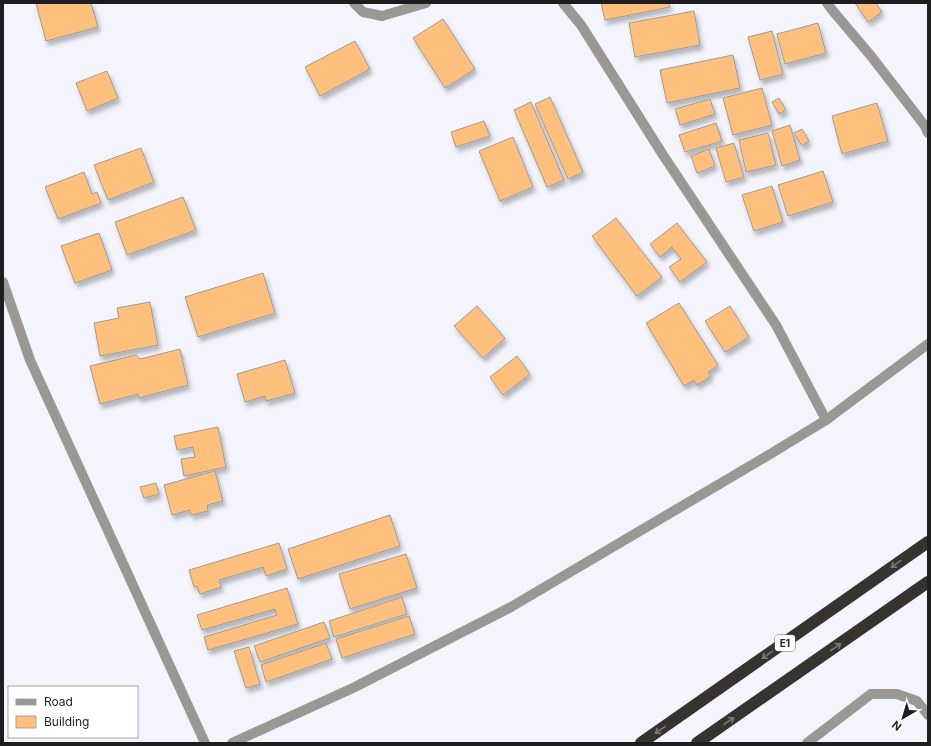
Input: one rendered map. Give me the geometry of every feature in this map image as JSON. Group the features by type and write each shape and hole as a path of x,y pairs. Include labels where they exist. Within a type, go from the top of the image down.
{"highway":[{"name":"E1","path":"641,743 928,542"},
{"path":"697,743 928,582"}],"street":[{"path":"354,3 363,12 382,16 426,3"},
{"path":"564,3 581,25 663,155 776,325 826,420"},
{"path":"827,3 832,11 871,56 925,126 928,133"},
{"path":"3,282 30,360 205,743"},
{"path":"232,743 354,688 511,607 826,420 928,344"},
{"path":"807,743 871,694 898,694 917,702 928,715"}],"building":[{"path":"36,3 91,3 98,27 46,41"},
{"path":"601,3 669,3 670,7 605,20"},
{"path":"855,3 876,3 882,12 868,22"},
{"path":"694,11 700,45 635,57 629,23"},
{"path":"443,19 475,69 445,88 413,38"},
{"path":"818,23 826,53 785,64 777,34"},
{"path":"772,31 783,74 760,80 748,37"},
{"path":"355,41 370,69 320,96 305,67"},
{"path":"733,55 740,88 667,103 660,70"},
{"path":"107,71 118,98 87,111 76,83"},
{"path":"762,88 772,125 733,135 723,98"},
{"path":"550,97 583,172 568,179 535,104"},
{"path":"779,98 786,110 779,114 772,102"},
{"path":"710,99 715,114 680,125 675,109"},
{"path":"531,102 564,180 547,187 514,110"},
{"path":"877,103 888,141 842,154 832,116"},
{"path":"484,121 490,136 456,147 451,132"},
{"path":"716,123 722,141 685,152 679,135"},
{"path":"790,125 800,160 782,166 772,131"},
{"path":"802,129 809,141 802,146 794,133"},
{"path":"768,133 776,165 746,172 739,140"},
{"path":"513,137 533,187 500,201 479,151"},
{"path":"734,143 744,177 726,182 716,148"},
{"path":"141,148 154,182 108,200 94,165"},
{"path":"709,149 715,166 697,173 691,156"},
{"path":"823,171 833,202 788,216 778,185"},
{"path":"84,172 92,194 97,192 101,203 58,219 45,187"},
{"path":"772,186 783,222 754,231 742,195"},
{"path":"183,197 196,230 127,255 115,222"},
{"path":"616,218 662,277 637,296 592,236"},
{"path":"677,223 707,262 680,282 669,267 681,259 672,247 660,257 650,244"},
{"path":"99,233 112,270 75,283 61,246"},
{"path":"263,273 275,313 198,337 185,297"},
{"path":"150,302 158,345 100,356 94,323 119,318 117,308"},
{"path":"679,303 718,365 708,372 711,376 697,385 694,380 684,386 646,323"},
{"path":"477,306 505,338 483,358 454,326"},
{"path":"730,306 749,337 725,352 705,321"},
{"path":"180,349 188,385 139,398 138,394 100,404 90,366 136,355 140,359"},
{"path":"517,356 530,374 503,395 490,377"},
{"path":"285,360 295,393 266,401 265,396 245,402 237,374"},
{"path":"218,427 226,467 184,476 181,459 195,457 193,447 177,450 174,436"},
{"path":"215,471 223,501 207,505 208,511 191,515 190,510 172,515 164,485"},
{"path":"156,483 159,494 144,498 140,487"},
{"path":"390,515 400,546 298,579 288,549"},
{"path":"279,543 287,569 266,576 263,567 219,580 221,587 200,594 197,586 194,587 189,570"},
{"path":"406,554 417,588 350,609 339,574"},
{"path":"287,588 298,624 208,650 204,637 277,615 275,609 202,630 197,615"},
{"path":"402,597 407,614 334,637 329,621"},
{"path":"409,616 415,634 342,658 336,639"},
{"path":"324,622 330,638 260,662 254,646"},
{"path":"326,643 332,659 266,682 261,665"},
{"path":"249,647 260,684 246,688 234,651"}]}
